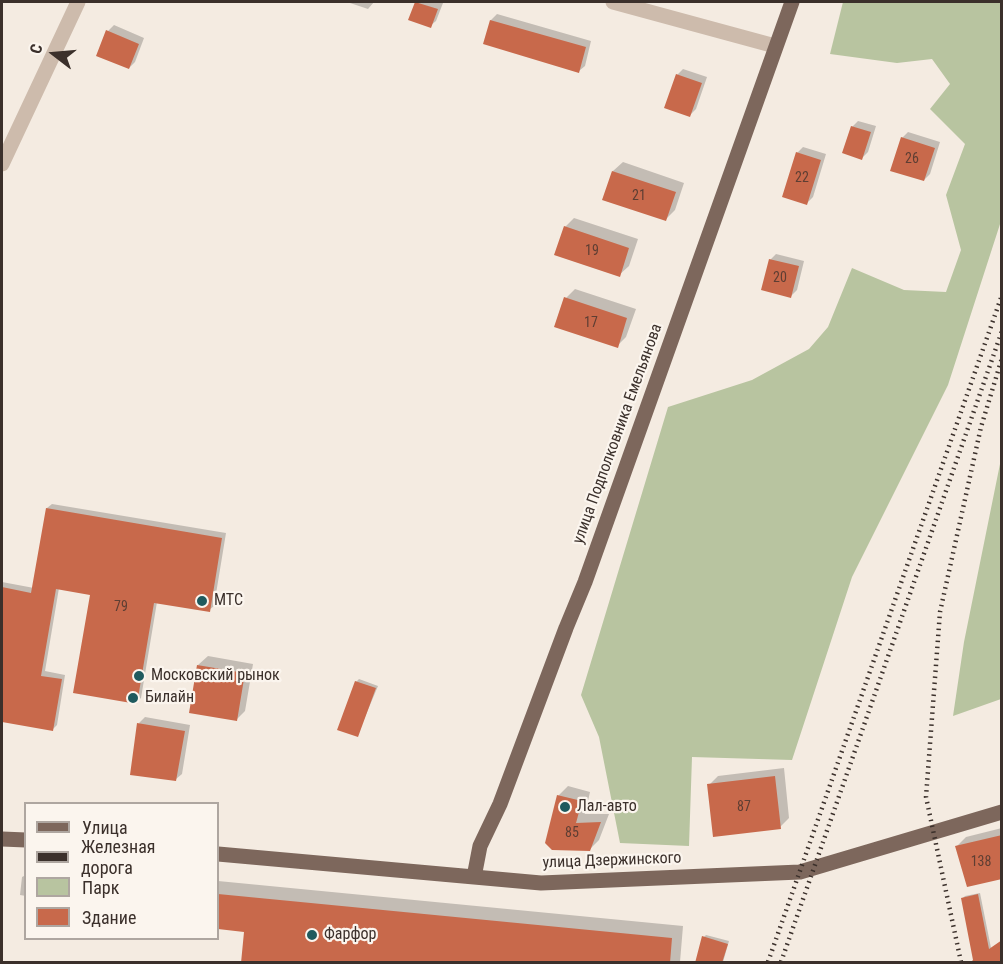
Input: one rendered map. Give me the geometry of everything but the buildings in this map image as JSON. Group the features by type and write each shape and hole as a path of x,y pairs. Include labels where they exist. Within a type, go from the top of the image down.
{"main road":[{"name":"улица Подполковника Емельянова","path":"474,877 480,846 501,804 585,582 792,2"},
{"name":"улица Дзержинского","path":"219,854 541,883 800,872 1002,812"},
{"path":"2,839 24,840"}],"street":[{"path":"2,164 78,2"},
{"path":"613,2 775,46"}],"green space":[{"path":"843,2 1001,2 1001,221 948,385 852,577 792,760 692,757 689,846 620,843 599,737 581,695 668,407 752,380 809,349 828,327 852,268 904,290 946,292 961,250 946,195 965,144 930,109 950,84 932,59 897,63 830,54"},
{"path":"1001,459 1001,699 953,716 964,642"}],"railway":[{"path":"768,962 1002,295"},
{"path":"781,962 1002,331"},
{"path":"961,962 926,797 940,612 981,427 1002,358"}],"place":[{"name":"МТС","path":"202,601"},
{"name":"Московский рынок","path":"139,676"},
{"name":"Билайн","path":"133,698"},
{"name":"Лал-авто","path":"565,807"},
{"name":"Фарфор","path":"312,935"}]}
